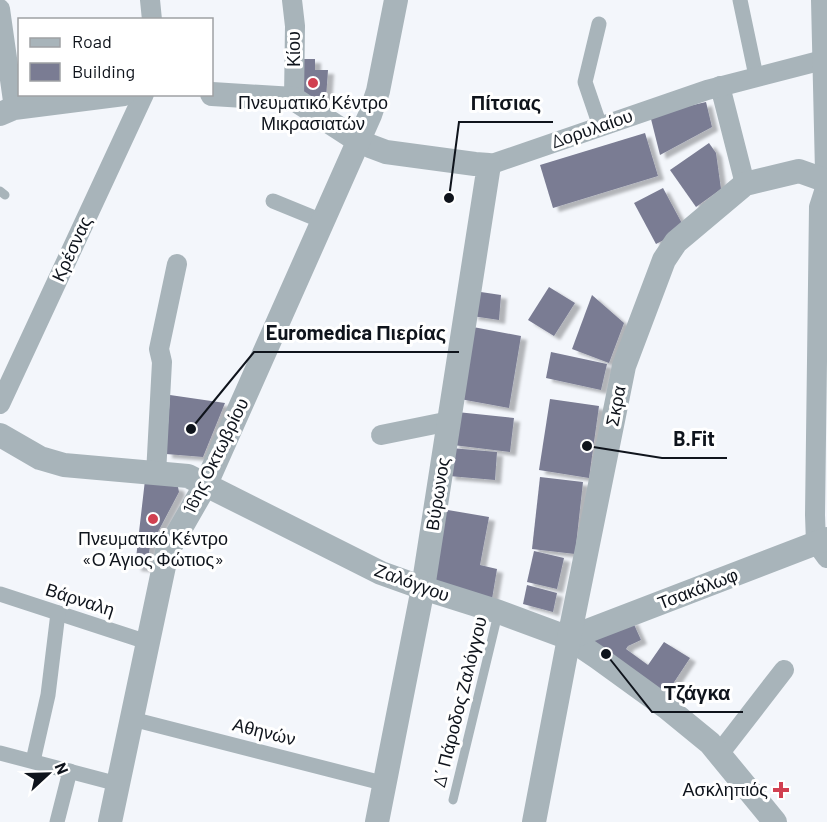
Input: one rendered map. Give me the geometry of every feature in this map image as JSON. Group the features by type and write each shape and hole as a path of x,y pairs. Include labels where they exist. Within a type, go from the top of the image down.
{"street":[{"path":"150,0 152,18"},
{"name":"Κίου","path":"292,0 295,26 294,99"},
{"name":"16ης Οκτωβρίου","path":"110,822 166,552 206,484 370,115 378,91 396,0"},
{"path":"740,0 756,76"},
{"path":"823,0 827,172"},
{"path":"0,9 7,111 110,96"},
{"path":"599,24 585,82 600,126"},
{"name":"Δορυλαίου","path":"294,99 358,141 386,152 489,165 720,86 825,58"},
{"path":"720,86 745,184"},
{"path":"213,94 294,99"},
{"name":"Κρέσνας","path":"0,404 143,96"},
{"name":"Βύρωνος","path":"377,822 423,588 489,165"},
{"name":"Σκρα","path":"534,822 577,644 624,366 664,260 676,242 745,184 799,171 827,182"},
{"path":"823,547 815,515 819,207 827,182"},
{"path":"273,201 322,221"},
{"path":"156,474 162,362 159,349 177,264"},
{"path":"381,435 450,421"},
{"name":"Ζαλόγγου","path":"0,435 40,458 64,465 188,476 381,573 499,612 577,644 666,707 710,743 775,822"},
{"name":"Τσακάλωφ","path":"577,644 604,625 823,547"},
{"name":"Βάρναλη","path":"0,594 147,642"},
{"path":"33,761 48,695 58,613"},
{"path":"719,754 784,670"},
{"name":"Αθηνών","path":"132,719 386,784"},
{"path":"0,753 118,784"},
{"path":"57,822 70,771"}],"lane":[{"name":"Δ΄ Πάροδος Ζαλόγγου","path":"453,800 499,612"}],"building":[{"name":"Πνευματικό Κέντρο Μικρασιατών","path":"299,59 315,59 315,70 328,70 326,98 299,96"},
{"path":"706,102 712,127 660,155 650,115"},
{"path":"645,133 658,176 553,208 540,165"},
{"path":"709,143 716,153 721,189 696,207 670,170"},
{"path":"663,188 685,229 656,244 634,203"},
{"path":"549,287 575,303 554,336 528,320"},
{"path":"474,291 501,295 499,320 472,316"},
{"path":"592,295 624,323 609,363 572,349"},
{"path":"473,327 521,336 509,408 460,399"},
{"path":"551,352 607,364 601,390 546,378"},
{"path":"170,395 225,403 203,457 166,454"},
{"path":"550,399 599,406 589,478 539,470"},
{"path":"457,412 514,418 510,452 453,445"},
{"path":"451,448 497,452 495,480 449,476"},
{"path":"540,477 583,482 575,554 532,549"},
{"name":"Πνευματικό Κέντρο «Ο Άγιος Φώτιος»","path":"145,480 178,487 179,492 150,547 146,568 135,567"},
{"path":"442,509 489,517 480,565 497,569 492,599 428,588"},
{"path":"534,551 564,558 557,589 527,582"},
{"path":"527,585 557,593 553,612 523,604"},
{"path":"632,620 641,640 626,649 648,665 664,642 690,658 663,699 591,650 595,636"}],"place":[{"name":"Πνευματικό Κέντρο Μικρασιατών","path":"313,83"},
{"name":"Πίτσιας","path":"449,198"},
{"name":"Euromedica Πιερίας","path":"191,429"},
{"name":"B.Fit","path":"587,446"},
{"name":"Πνευματικό Κέντρο «Ο Άγιος Φώτιος»","path":"153,519"},
{"name":"Τζάγκα","path":"606,654"},
{"name":"Ασκληπιός","path":"781,790"}]}
